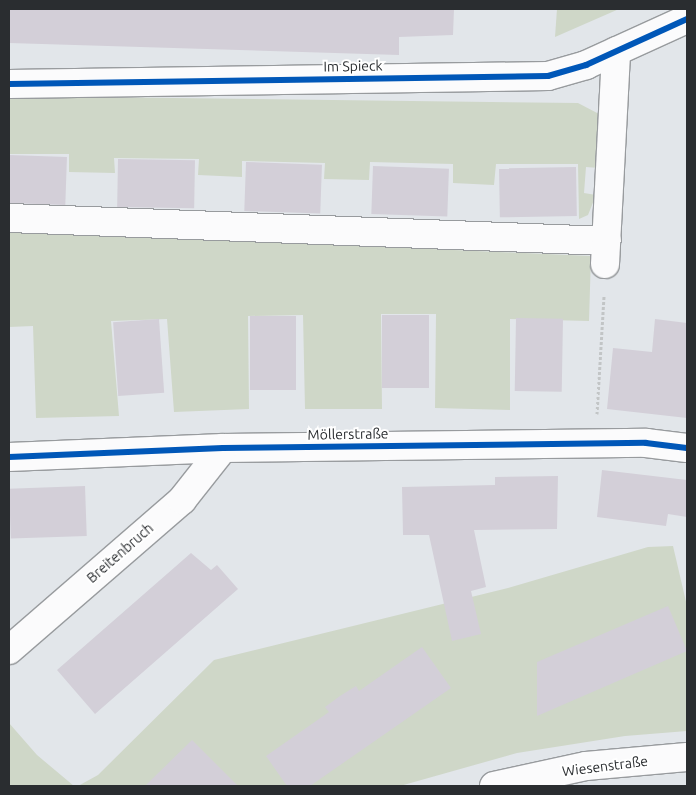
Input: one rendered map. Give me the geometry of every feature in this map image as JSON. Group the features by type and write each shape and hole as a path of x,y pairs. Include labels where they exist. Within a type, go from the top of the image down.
{"street":[{"name":"Im Spieck","path":"9,84 548,76 616,51 687,19"},
{"path":"9,218 606,253 616,51"},
{"name":"Möllerstraße","path":"9,457 223,448 596,444 687,448"},
{"name":"Breitenbruch","path":"9,650 182,500 223,448"},
{"name":"Wiesenstraße","path":"494,786 586,766 687,757"}],"path":[{"path":"596,444 606,253"}],"green space":[{"path":"557,9 619,9 555,37"},
{"path":"9,96 578,103 599,114 599,168 586,167 584,193 596,195 588,215 579,219 578,164 496,164 494,185 453,183 453,164 370,162 369,180 324,179 325,163 242,161 242,177 198,175 199,159 114,158 115,173 69,172 69,154 9,154"},
{"path":"9,230 591,256 589,321 510,319 510,410 435,408 436,314 381,314 382,409 305,409 303,315 248,316 249,409 174,412 167,319 111,321 119,416 36,418 33,326 9,327"},
{"path":"673,546 687,606 687,731 625,736 517,753 400,786 78,786 98,775 214,660 508,588 648,547"},
{"path":"9,723 37,755 74,786 9,786"}],"building":[{"path":"9,9 454,9 453,35 399,37 399,55 9,43"},
{"path":"9,155 67,157 65,205 9,203"},
{"path":"118,159 195,160 194,208 117,207"},
{"path":"246,162 322,165 320,214 244,211"},
{"path":"373,166 449,169 447,217 371,214"},
{"path":"576,167 577,216 500,217 499,168"},
{"path":"382,315 429,315 429,388 382,388"},
{"path":"250,316 296,316 296,390 250,390"},
{"path":"516,318 563,319 562,392 515,391"},
{"path":"159,319 164,393 118,396 113,322"},
{"path":"655,319 687,323 687,418 607,409 613,348 652,352"},
{"path":"602,470 687,480 687,517 668,514 666,526 597,517"},
{"path":"558,476 557,529 474,530 486,587 471,591 481,634 452,641 429,535 403,535 402,487 495,485 495,477"},
{"path":"85,486 87,536 11,539 9,489"},
{"path":"191,553 211,570 217,565 238,589 95,714 57,670"},
{"path":"668,606 687,651 537,716 537,662"},
{"path":"422,647 451,688 310,786 287,786 266,756 329,712 325,707 340,696 356,686 359,691"},
{"path":"192,740 238,786 145,786"}],"cycle path":[{"path":"9,84 548,76 586,65 687,19"},
{"path":"9,457 223,448 646,443 687,448"}]}
